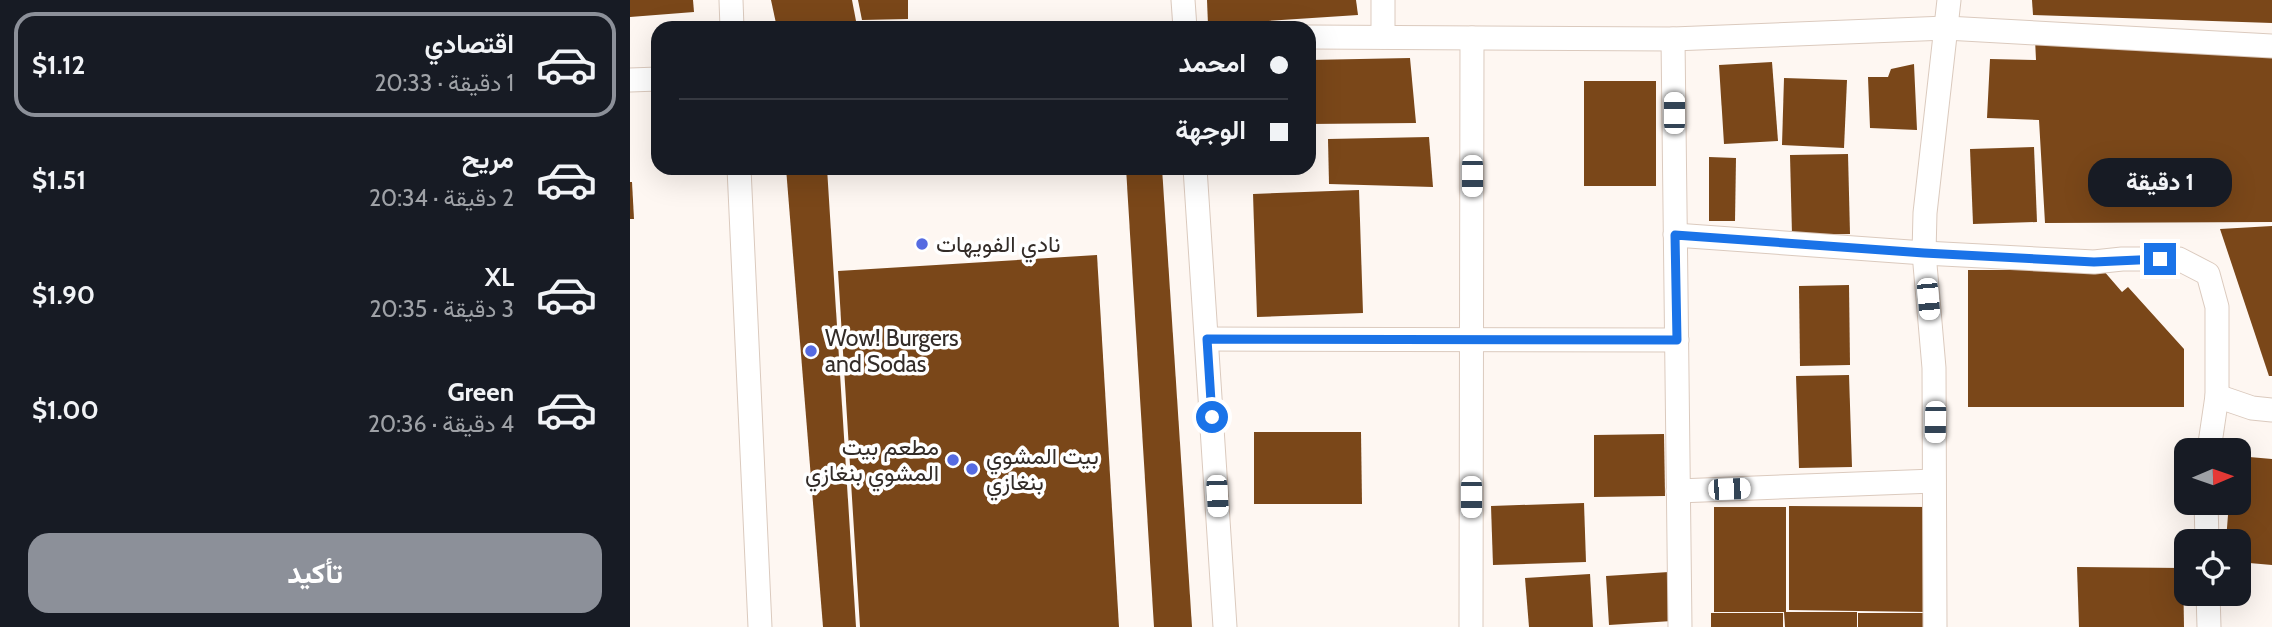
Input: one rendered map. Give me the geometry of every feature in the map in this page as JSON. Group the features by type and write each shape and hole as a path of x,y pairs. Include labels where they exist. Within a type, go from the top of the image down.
{"street":[{"path":"731,0 732,21"},
{"path":"1183,0 1184,21"},
{"path":"1383,0 1383,37"},
{"path":"1935,627 1934,368 1924,253 1925,213 1948,0"},
{"path":"1316,37 1673,39 1946,27 2272,46"},
{"path":"1471,627 1472,38"},
{"path":"1673,39 1680,627"},
{"path":"630,80 651,79"},
{"path":"739,175 760,627"},
{"path":"1195,175 1225,627"},
{"path":"1675,235 2094,262 2179,259 2208,274 2217,307 2217,396 2211,438"},
{"path":"1207,339 1677,340"},
{"path":"2217,396 2252,408 2272,410"},
{"path":"1678,491 1934,481"},
{"path":"2208,606 2209,627"}],"building":[{"path":"630,0 693,0 694,12 630,17"},
{"path":"771,0 852,0 856,21 776,21"},
{"path":"858,0 908,0 908,19 862,20"},
{"path":"1207,0 1356,0 1358,15 1268,21 1208,21"},
{"path":"2032,0 2272,0 2272,23 2033,15"},
{"path":"2035,39 2272,55 2272,222 2045,223 2039,120 1987,118 1990,59 2036,60"},
{"path":"1410,58 1416,123 1316,124 1316,60"},
{"path":"1772,62 1778,141 1724,144 1719,65"},
{"path":"1914,64 1917,130 1870,128 1868,77 1888,77 1891,69"},
{"path":"1784,78 1847,80 1844,148 1782,145"},
{"path":"1584,81 1656,81 1656,186 1584,186"},
{"path":"1429,137 1433,187 1329,184 1328,139"},
{"path":"2034,147 2037,222 1973,224 1970,149"},
{"path":"1848,154 1850,234 1792,235 1790,155"},
{"path":"1709,157 1736,158 1735,221 1709,221"},
{"path":"787,175 827,175 856,627 823,627"},
{"path":"1126,175 1162,175 1192,627 1154,627"},
{"path":"632,182 634,219 630,219"},
{"path":"1359,190 1363,313 1257,317 1253,194"},
{"path":"2272,226 2272,376 2269,376 2220,229"},
{"path":"1097,255 1119,627 860,627 838,271"},
{"path":"1968,270 2103,270 2122,292 2128,287 2184,349 2184,407 1968,407"},
{"path":"1849,285 1850,365 1800,366 1799,286"},
{"path":"1849,375 1852,467 1799,468 1796,376"},
{"path":"1254,432 1361,432 1362,504 1254,504"},
{"path":"1664,434 1665,496 1594,497 1594,435"},
{"path":"2251,457 2272,459 2272,565 2251,563 2251,529 2227,529 2228,515 2251,515"},
{"path":"1584,503 1586,562 1493,565 1491,506"},
{"path":"1789,506 1928,507 1928,612 1789,610"},
{"path":"1714,507 1786,507 1786,612 1714,612"},
{"path":"2077,567 2174,568 2174,606 2184,606 2184,627 2079,627"},
{"path":"1669,572 1672,621 1609,625 1606,576"},
{"path":"1590,574 1593,627 1529,627 1525,578"},
{"path":"1784,612 1857,612 1857,627 1785,627"},
{"path":"1711,613 1783,613 1783,627 1711,627"},
{"path":"1858,613 1930,613 1930,627 1858,627"}],"place":[{"name":"نادي الفويهات","path":"922,244"},
{"name":"Wow! Burgers and Sodas","path":"811,351"},
{"name":"مطعم بيت المشوي بنغازي","path":"953,460"},
{"name":"بيت المشوي بنغازي","path":"972,469"}],"route":[{"path":"1212,417 1207,339 1677,340 1675,235 2094,262 2160,259"}]}
